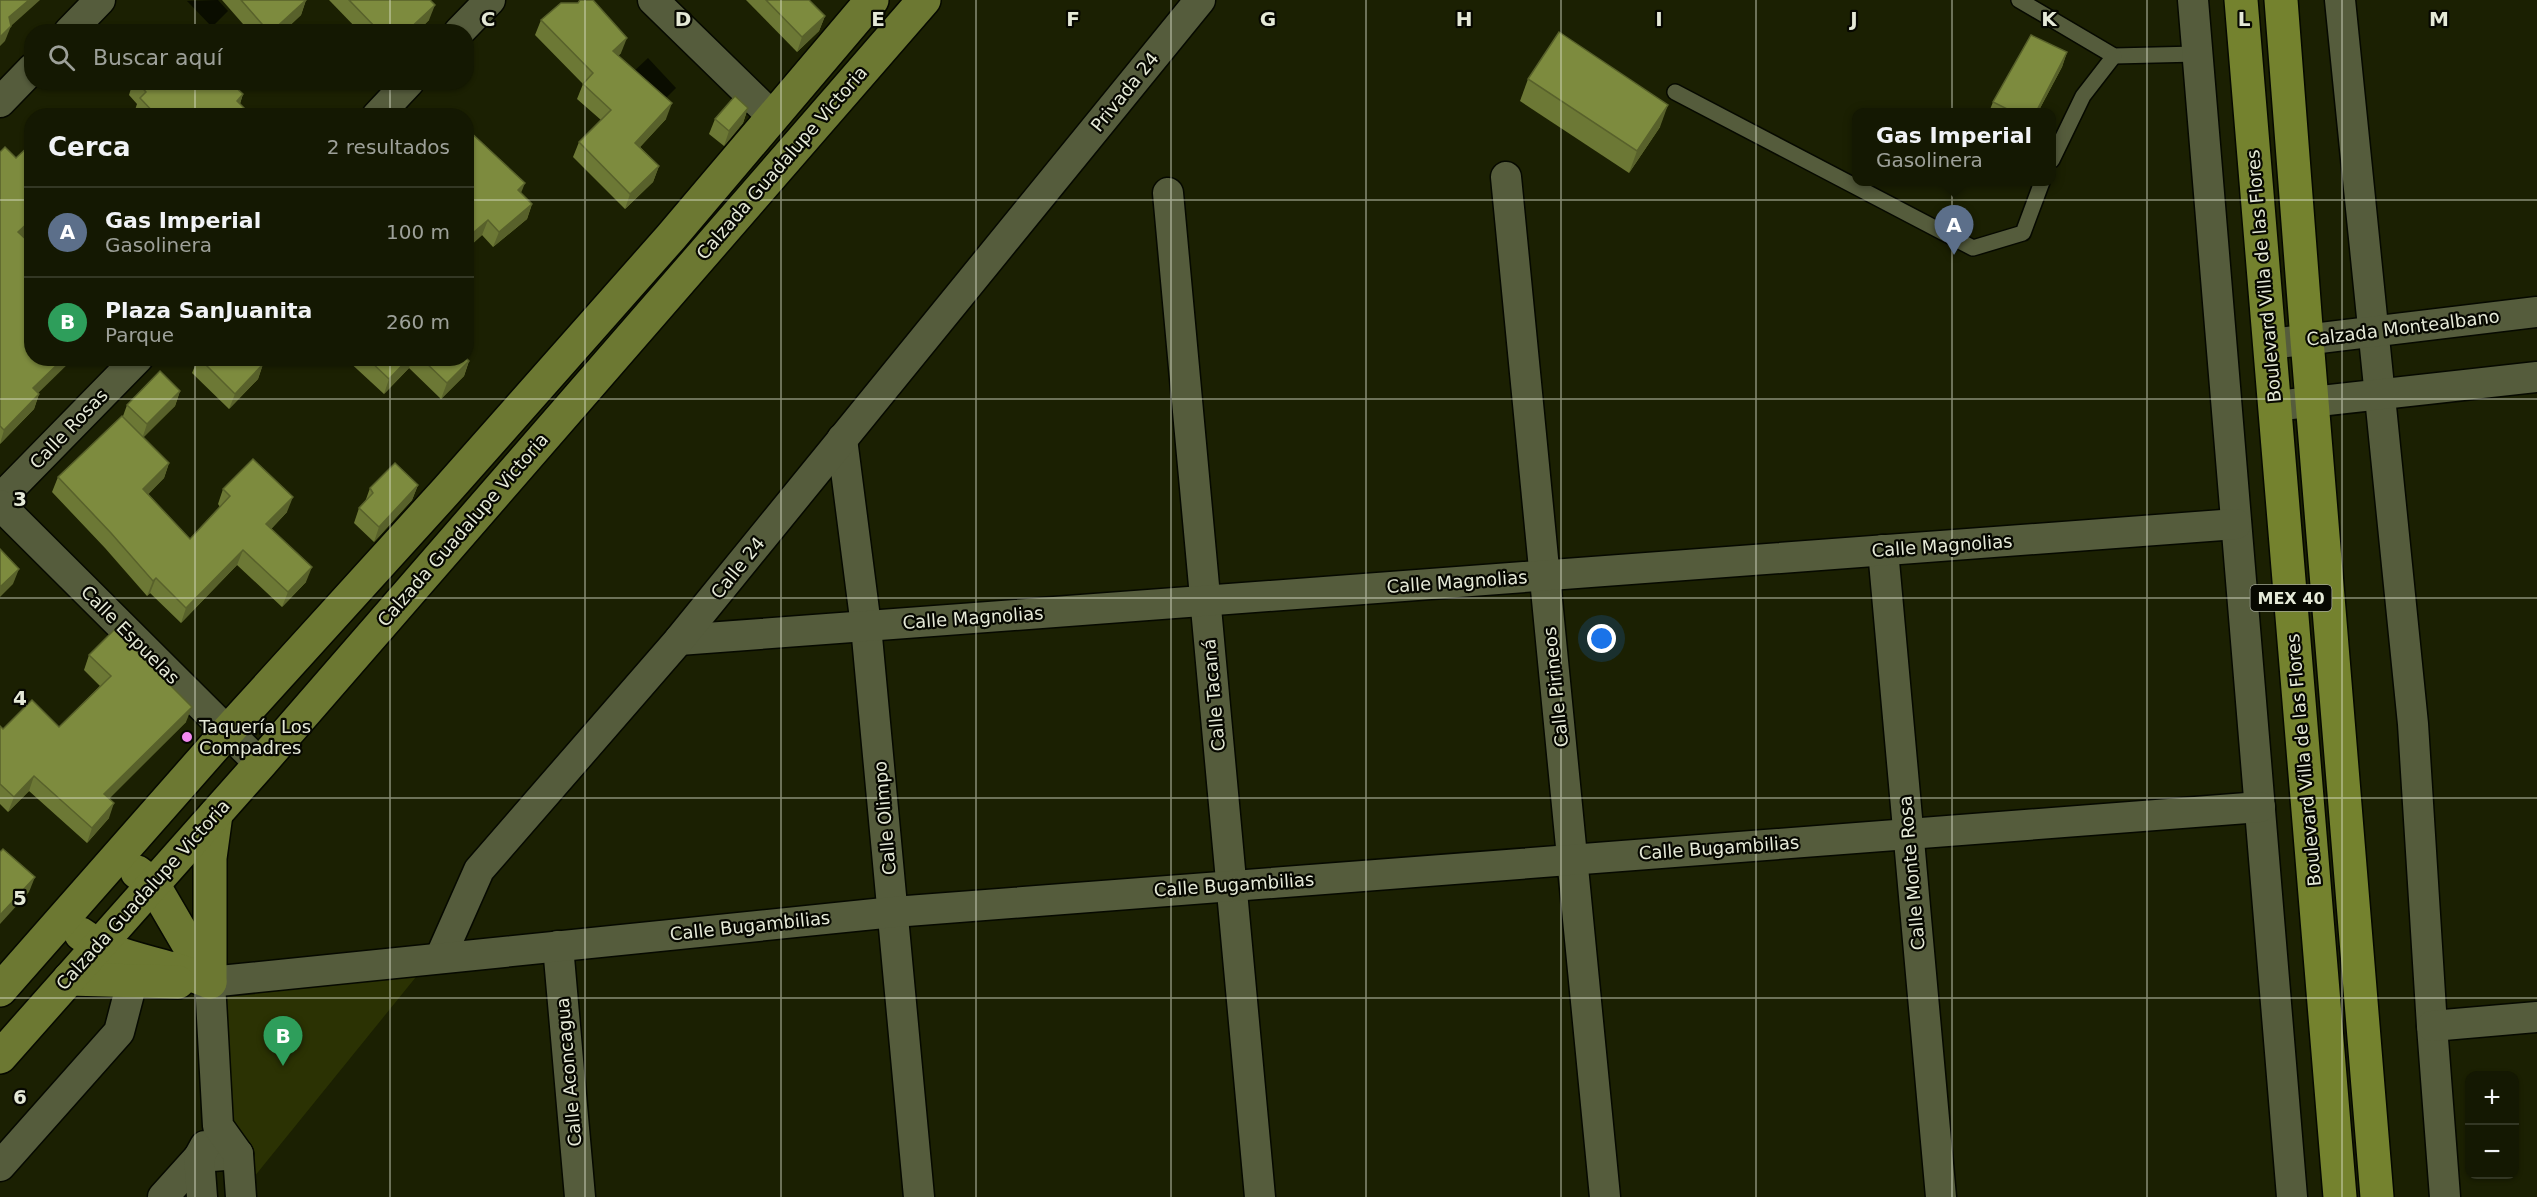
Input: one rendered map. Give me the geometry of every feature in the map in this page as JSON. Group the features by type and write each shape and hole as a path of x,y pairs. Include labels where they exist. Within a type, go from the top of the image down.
{"highway":[{"name":"Boulevard Villa de las Flores","path":"2241,0 2340,1197"},
{"name":"Boulevard Villa de las Flores","path":"2282,0 2307,340 2377,1197"}],"main road":[{"name":"Calzada Guadalupe Victoria","path":"0,990 228,731 478,455 671,237 872,0"},
{"name":"Calzada Guadalupe Victoria","path":"0,1057 260,764 924,0"},
{"path":"210,982 210,858 216,814"},
{"path":"118,856 153,884 210,982"},
{"path":"62,920 98,947 210,982"},
{"path":"69,979 210,982"}],"street":[{"path":"77,24 100,0"},
{"path":"467,24 490,0"},
{"path":"653,0 773,117"},
{"name":"Privada 24","path":"1050,184 1200,0"},
{"path":"2193,0 2292,1197"},
{"path":"2340,0 2413,724 2445,1197"},
{"path":"0,102 24,77"},
{"path":"385,108 401,90"},
{"name":"Calle Pirineos","path":"1506,177 1605,1197"},
{"name":"Calle 24","path":"440,958 478,870 679,640 1050,184"},
{"name":"Calle Tacaná","path":"1168,193 1260,1197"},
{"name":"Calzada Montealbano","path":"2270,344 2537,312"},
{"name":"Calle Rosas","path":"0,499 130,366"},
{"path":"2275,406 2537,376"},
{"name":"Calle Olimpo","path":"842,439 866,626 919,1197"},
{"name":"Calle Espuelas","path":"0,505 260,764"},
{"name":"Calle Magnolias","path":"679,640 2236,524"},
{"name":"Calle Monte Rosa","path":"1883,550 1941,1197"},
{"name":"Calle Bugambilias","path":"210,982 894,912 2260,807"},
{"name":"Calle Aconcagua","path":"558,946 580,1197"},
{"path":"0,1166 119,1032 132,982"},
{"path":"210,982 218,1126 238,1154 241,1197"},
{"path":"2432,1026 2537,1017"},
{"path":"163,1197 199,1157 218,1126"},
{"path":"199,1157 238,1154"},
{"path":"199,1157 202,1197"}],"lane":[{"path":"2019,0 2114,56 2197,54"},
{"path":"2056,152 2084,96 2114,56"},
{"path":"1675,92 1852,185"},
{"path":"1855,186 1973,248 2023,233 2041,186"}],"green space":[{"path":"424,967 250,1182 230,1148 214,985"}],"shaded area":[{"path":"218,0 228,11 215,24 209,24 187,1"},
{"path":"648,58 676,88 662,102 631,74"}],"building":[{"path":"0,0 29,0 9,17 11,26 0,37"},
{"path":"241,0 306,0 280,24 262,24"},
{"path":"349,0 430,0 435,5 415,24 372,24"},
{"path":"580,0 593,0 627,38 613,51 672,103 635,143 659,166 630,194 579,142 611,110 583,84 593,73 541,20 561,3 578,3"},
{"path":"766,0 809,0 825,16 802,37"},
{"path":"1559,32 1668,105 1637,151 1528,79"},
{"path":"2031,35 2067,52 2038,108 2005,108 1993,102"},
{"path":"144,90 239,90 243,94 237,101 244,108 149,108 140,98 146,92"},
{"path":"735,96 748,108 729,131 715,119"},
{"path":"474,135 525,183 518,190 532,204 499,232 488,220 474,232"},
{"path":"5,147 16,158 24,150 24,226 18,232 24,238 24,366 56,366 33,388 39,394 4,430 0,426 0,152"},
{"path":"207,366 261,366 235,394"},
{"path":"375,366 401,366 389,379"},
{"path":"429,366 464,366 447,383"},
{"path":"160,371 180,391 147,424 127,405"},
{"path":"122,416 169,463 143,489 190,539 230,496 223,489 253,459 293,497 266,524 312,567 288,592 243,550 186,608 156,578 153,581 58,477"},
{"path":"395,463 418,485 379,527 359,508 373,493 370,488"},
{"path":"0,549 19,569 0,587"},
{"path":"118,626 141,649 138,653 192,707 104,794 114,803 92,828 34,776 14,797 0,784 0,726 3,729 32,700 59,727 111,676 89,655"},
{"path":"3,849 35,877 0,915 0,852"}],"place":[{"name":"Gas Imperial","path":"1954,255"},
{"name":"Taquería Los Compadres","path":"187,737"},
{"name":"Plaza SanJuanita","path":"283,1066"}]}
